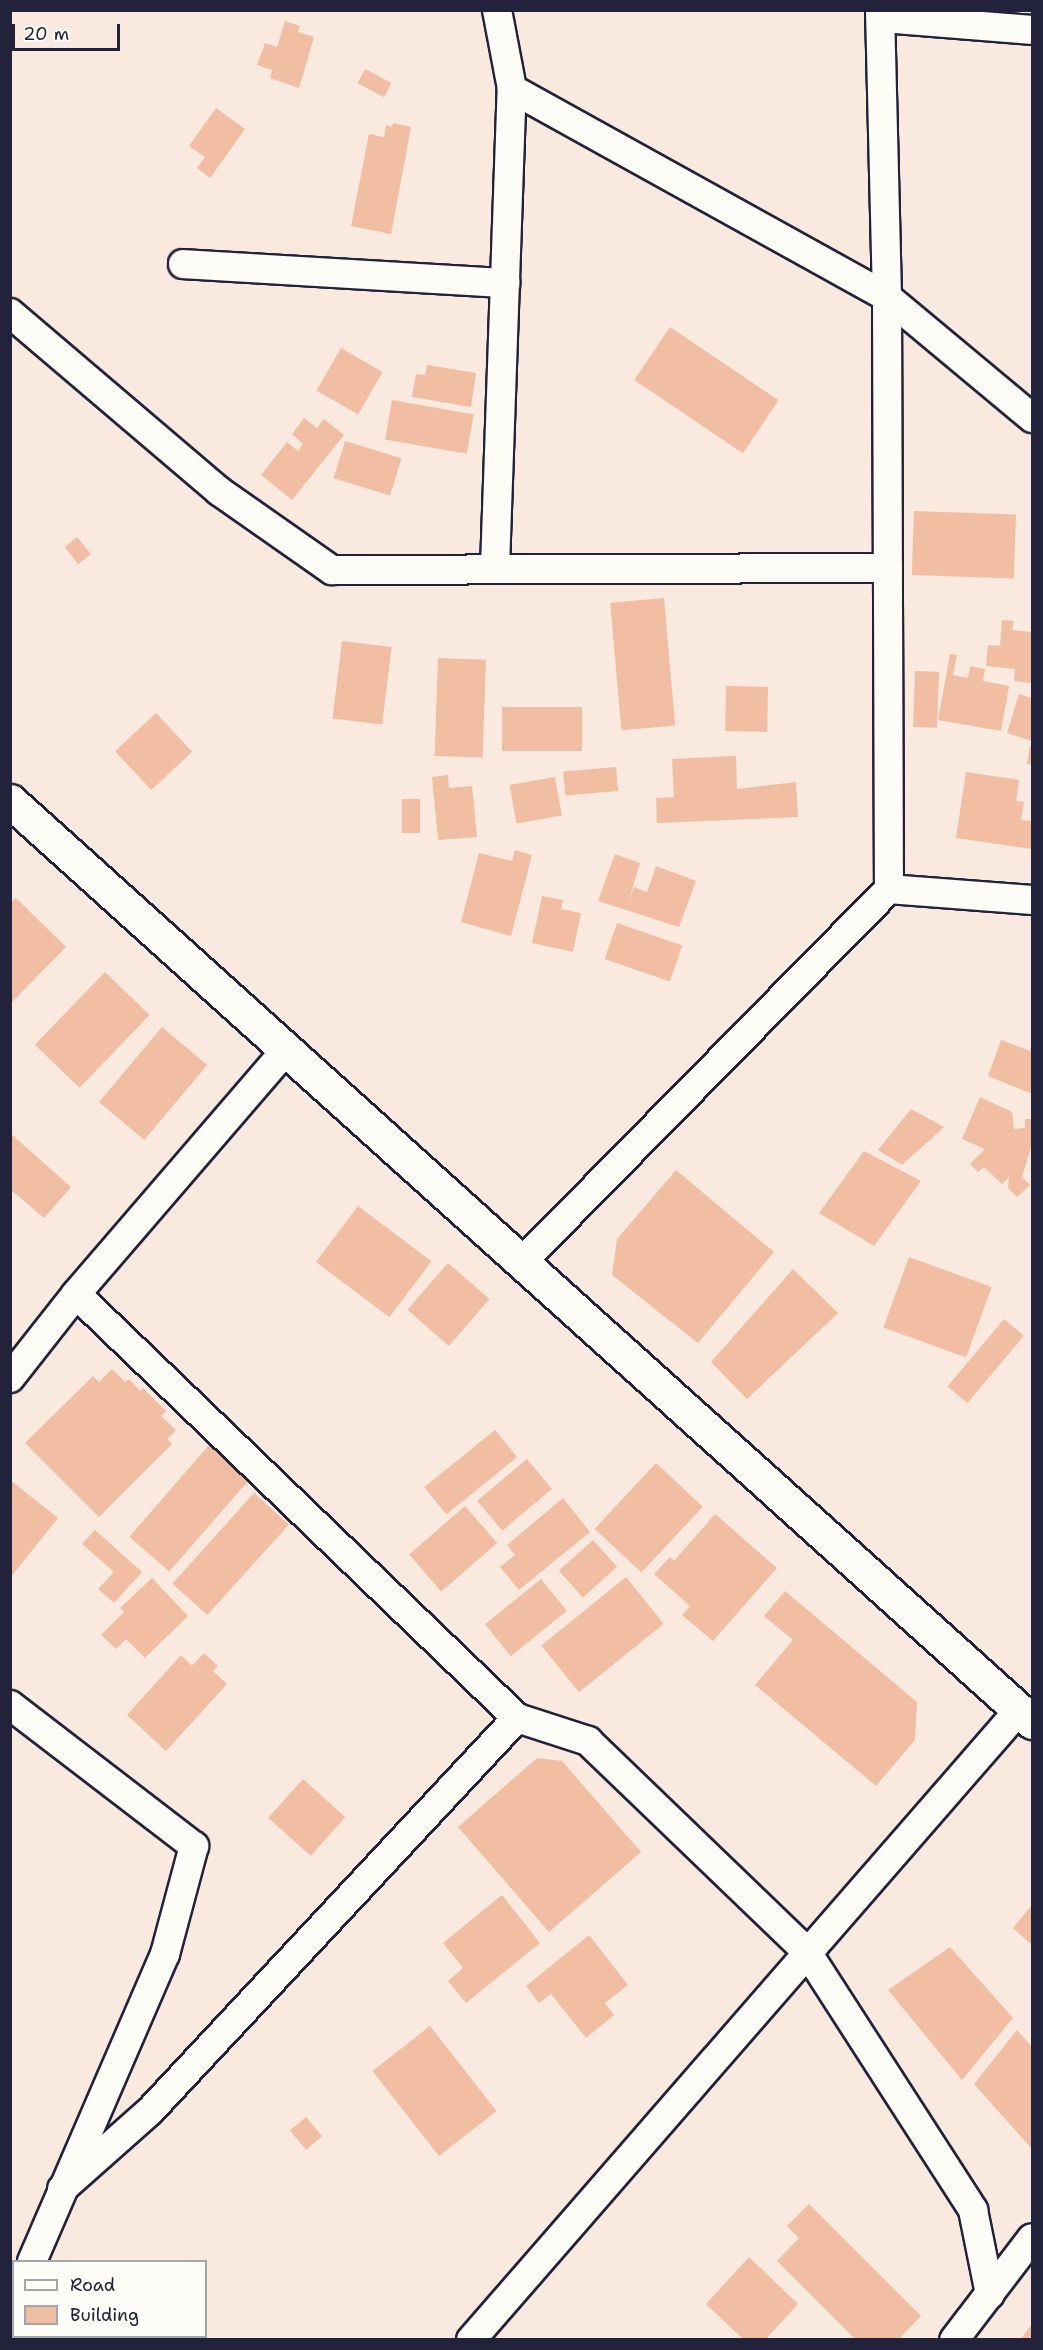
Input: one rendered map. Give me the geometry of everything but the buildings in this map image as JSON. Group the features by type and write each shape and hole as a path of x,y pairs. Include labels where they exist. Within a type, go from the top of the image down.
{"street":[{"path":"495,567 512,89 497,10"},
{"path":"522,1262 889,889 887,297 880,14 1032,30"},
{"path":"512,89 887,297 1032,418"},
{"path":"183,264 506,282"},
{"path":"10,313 219,491 333,570 495,567 888,568"},
{"path":"10,801 1026,1716 807,1952 471,2340"},
{"path":"889,889 1032,900"},
{"path":"10,1378 76,1294 286,1050"},
{"path":"76,1294 517,1718 588,1741 807,1952 974,2210 990,2294"},
{"path":"10,1705 194,1846 165,1954 33,2260"},
{"path":"62,2189 150,2111 517,1718"},
{"path":"954,2340 1032,2238"}]}
